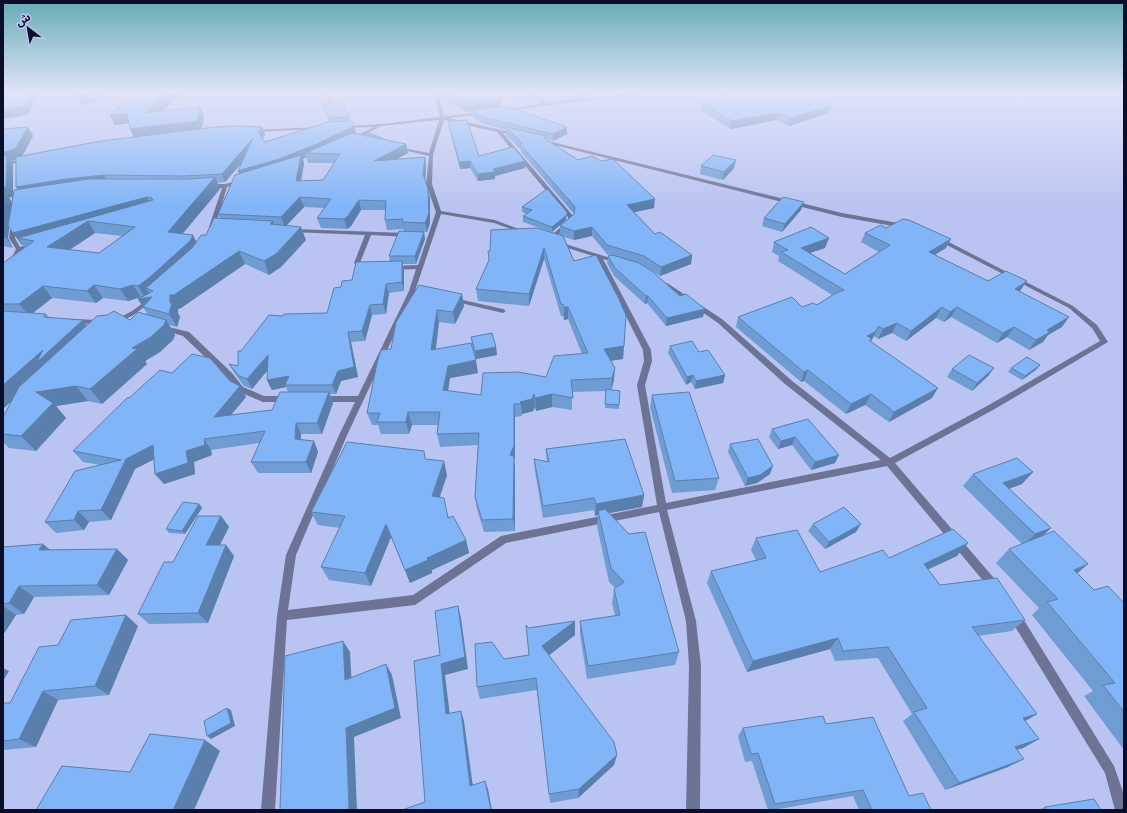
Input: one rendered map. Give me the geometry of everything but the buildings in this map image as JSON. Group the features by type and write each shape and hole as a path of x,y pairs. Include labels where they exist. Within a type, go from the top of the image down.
{"street":[{"path":"247,131 275,130"},
{"path":"347,142 372,130"},
{"path":"268,810 282,616 292,555 360,399 416,292 419,267 426,236 439,212 429,184 432,155 439,130"},
{"path":"498,130 521,136"},
{"path":"498,130 571,217 571,221 542,238"},
{"path":"354,139 361,141"},
{"path":"536,140 842,215 908,226"},
{"path":"392,147 432,155"},
{"path":"3,164 33,159"},
{"path":"17,169 18,161"},
{"path":"206,186 225,186 247,180"},
{"path":"220,228 211,231 225,186"},
{"path":"439,212 495,222 627,264"},
{"path":"15,213 12,238 19,249"},
{"path":"282,231 368,235 414,235"},
{"path":"368,235 357,263 360,268 373,269"},
{"path":"282,616 415,600 504,539 889,462 990,408 1104,342 1102,336 1092,325 1070,307 936,238"},
{"path":"19,249 41,243"},
{"path":"3,268 16,256 19,249"},
{"path":"598,255 648,350 648,361 641,385 662,507 691,621 695,666 693,810"},
{"path":"388,268 419,267"},
{"path":"654,277 720,321 788,382 889,462 1002,595"},
{"path":"110,322 126,318 156,295"},
{"path":"450,299 503,311"},
{"path":"64,321 132,323"},
{"path":"153,325 186,334 229,375 240,389 263,399 293,399"},
{"path":"315,399 360,399"},
{"path":"1010,609 1110,770 1122,810"}]}
